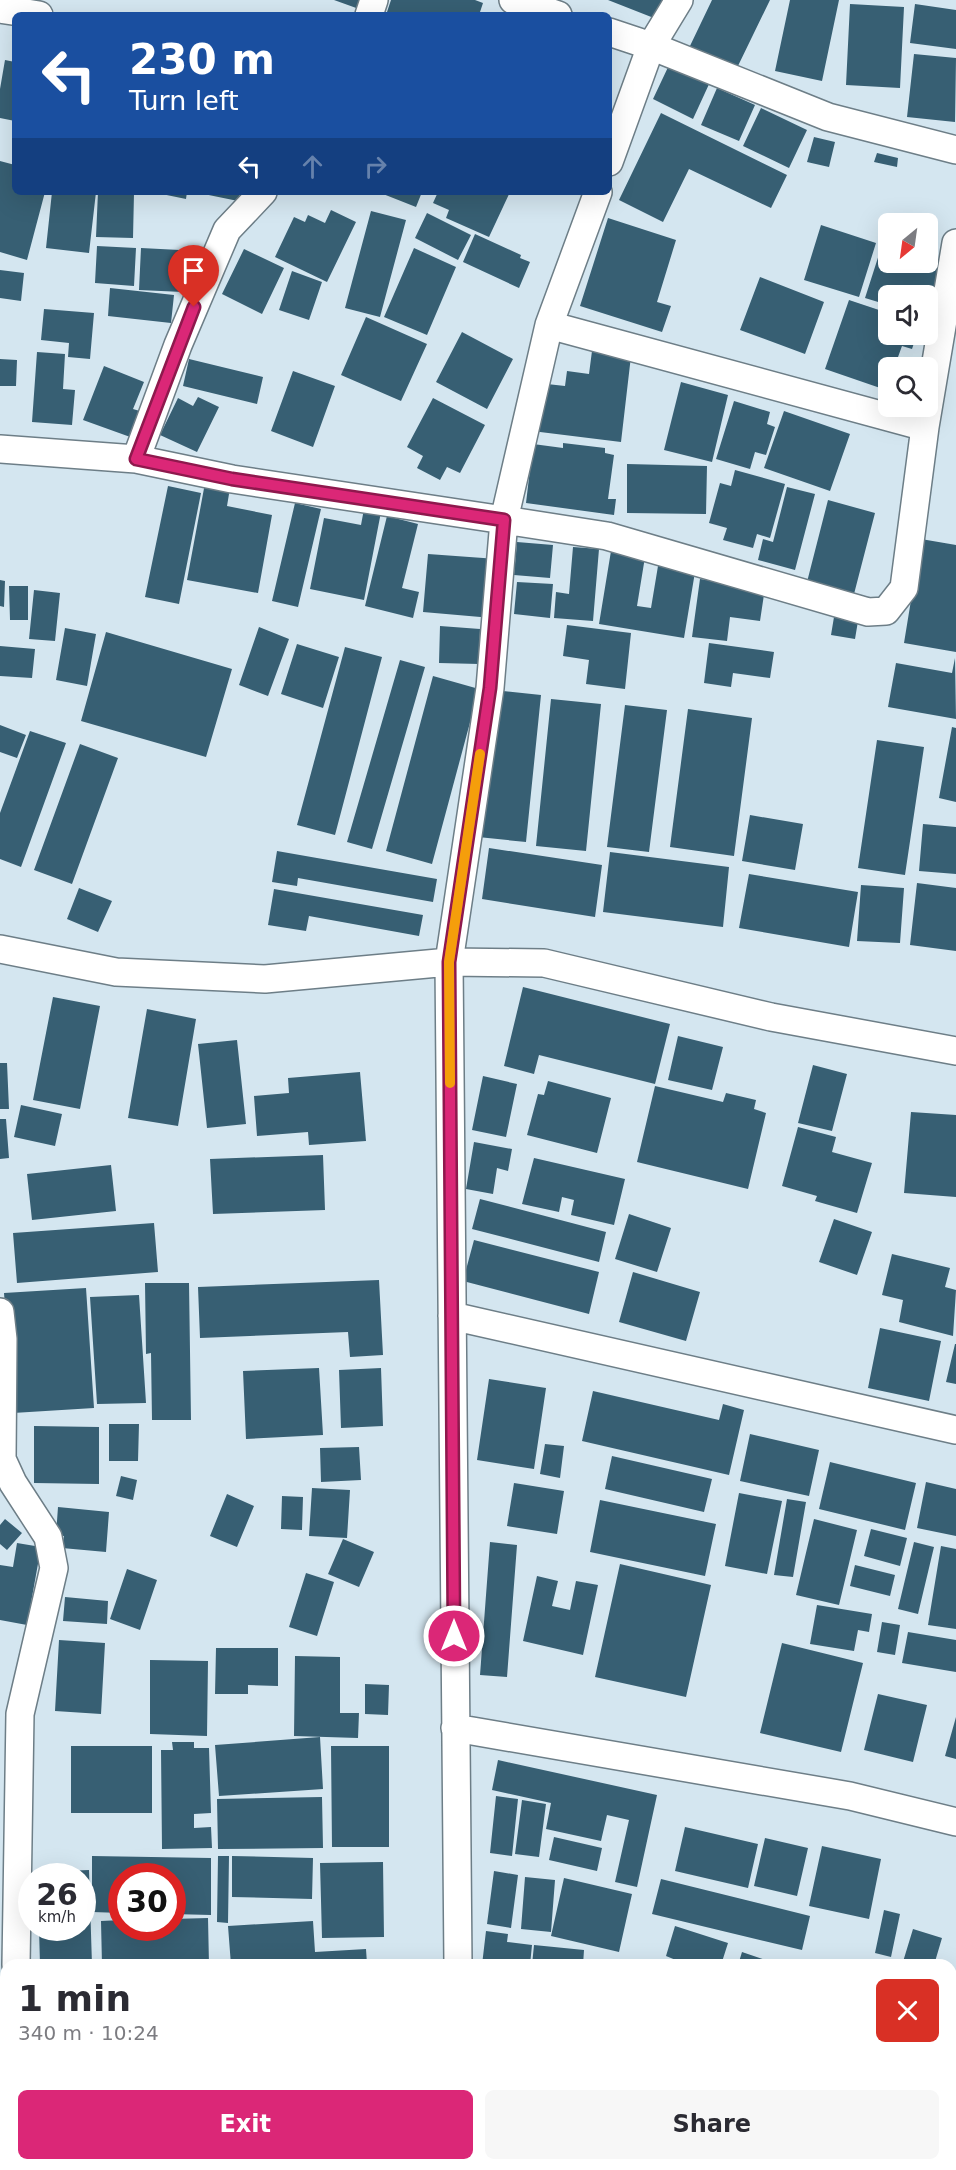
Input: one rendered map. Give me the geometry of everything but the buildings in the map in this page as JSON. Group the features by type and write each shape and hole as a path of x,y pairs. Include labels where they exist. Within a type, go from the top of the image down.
{"street":[{"path":"513,0 549,12"},
{"path":"612,154 651,46 680,0"},
{"path":"0,9 20,12"},
{"path":"612,33 651,46 828,117 956,150"},
{"path":"136,459 178,345 227,230 260,195"},
{"path":"458,1959 449,962 490,688 504,520 549,325 597,195"},
{"path":"0,449 136,459 232,479 607,536 868,612 886,611 904,588 924,427 956,243"},
{"path":"549,325 924,427"},
{"path":"0,949 116,972 265,979 449,962 544,963 771,1017 956,1051"},
{"path":"0,1312 3,1339 2,1458 13,1484 48,1537 54,1568 20,1714 16,1959"},
{"path":"452,1316 956,1430"},
{"path":"455,1728 850,1796 956,1821"}],"slow traffic":[{"path":"450,1083 449,962 480,754"}],"route":[{"path":"194,307 136,459 232,479 504,520 490,688 449,962 454,1636"}]}
